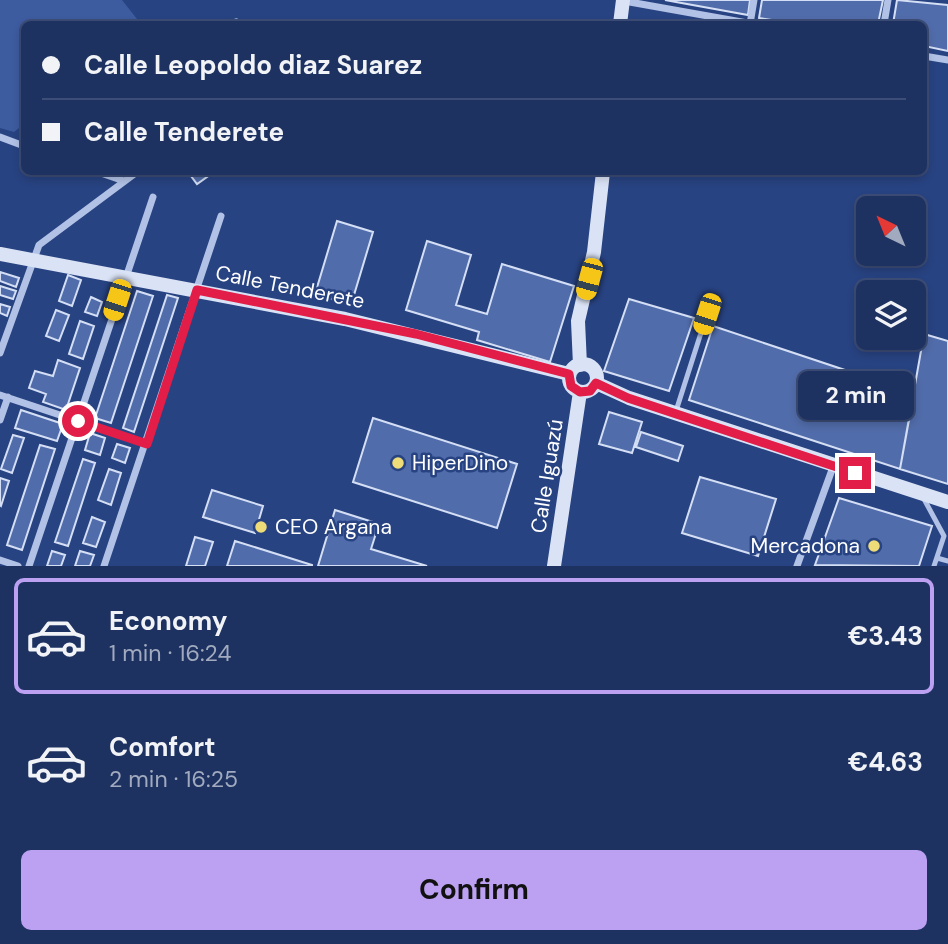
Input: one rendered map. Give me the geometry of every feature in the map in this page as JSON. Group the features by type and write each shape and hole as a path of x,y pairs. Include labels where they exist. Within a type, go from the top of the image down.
{"street":[{"path":"620,21 623,0 735,21"},
{"path":"751,21 754,0"},
{"path":"884,21 888,0"},
{"path":"927,56 948,60"},
{"path":"0,137 21,145"},
{"path":"106,175 124,181"},
{"path":"0,353 39,245 132,175"},
{"path":"596,383 590,391 580,392 571,386 578,321 594,252 603,175"},
{"path":"29,566 153,197"},
{"path":"104,566 147,444 221,216"},
{"name":"Calle Tenderete","path":"0,254 33,258 416,334 574,370"},
{"path":"574,370 591,367 596,383 628,398 833,467 948,502"},
{"name":"Calle Iguazú","path":"554,566 580,392"},
{"path":"0,420 4,396 147,444"},
{"path":"797,566 833,467"},
{"path":"0,560 18,566"}],"lane":[{"path":"675,413 707,314"},
{"path":"921,494 946,537 934,566"},
{"path":"937,558 948,561"}],"shaded area":[{"path":"0,0 122,0 139,21 21,21 21,126 14,132 0,128"}],"building":[{"path":"665,0 750,0 748,15"},
{"path":"762,0 883,0 879,21 778,21 759,18"},
{"path":"897,0 948,5 948,51 927,47 927,21 894,21"},
{"path":"190,175 210,175 197,184"},
{"path":"337,221 373,232 351,305 315,294"},
{"path":"427,241 471,255 456,305 487,314 502,264 574,286 550,362 477,340 479,332 406,310"},
{"path":"0,272 19,278 16,287 0,281"},
{"path":"68,275 81,280 72,306 59,301"},
{"path":"0,286 16,291 13,299 0,295"},
{"path":"137,291 153,296 111,423 95,418"},
{"path":"167,295 178,298 134,432 123,428"},
{"path":"91,297 102,302 97,316 85,312"},
{"path":"629,299 694,318 669,391 604,371"},
{"path":"0,304 10,307 7,316 0,313"},
{"path":"56,310 69,315 59,341 46,336"},
{"path":"80,321 94,326 83,359 69,354"},
{"path":"713,326 914,393 900,469 689,400"},
{"path":"926,335 948,341 948,484 900,469 921,350 926,350"},
{"path":"58,360 80,368 66,410 43,402 46,394 29,388 35,371 53,376"},
{"path":"21,410 63,424 57,441 15,428"},
{"path":"609,412 642,422 632,453 599,444"},
{"path":"373,418 517,464 497,528 353,482"},
{"path":"641,432 683,446 678,461 636,447"},
{"path":"90,433 105,438 100,455 85,450"},
{"path":"13,435 24,438 12,473 1,469"},
{"path":"117,444 130,448 125,463 112,458"},
{"path":"40,445 55,449 22,550 7,545"},
{"path":"83,459 95,463 68,546 55,542"},
{"path":"109,469 121,473 111,505 98,500"},
{"path":"700,477 776,499 758,556 682,533"},
{"path":"0,478 9,481 1,506 0,505"},
{"path":"212,490 263,506 255,533 203,517"},
{"name":"Mercadona","path":"839,498 932,526 919,566 815,565"},
{"path":"335,510 379,524 371,549 427,566 318,566"},
{"path":"92,517 105,522 96,547 83,543"},
{"path":"195,537 213,542 205,566 186,566"},
{"path":"235,541 312,565 312,566 227,566"},
{"path":"52,551 65,555 61,566 47,566"},
{"path":"80,551 94,555 90,566 75,566"}],"place":[{"name":"HiperDino","path":"398,463"},
{"name":"CEO Argana","path":"261,527"},
{"name":"Mercadona","path":"874,546"}],"route":[{"path":"78,421 147,444 197,290 416,334 569,374 571,386 580,392 590,391 596,383 628,398 855,473"}]}
